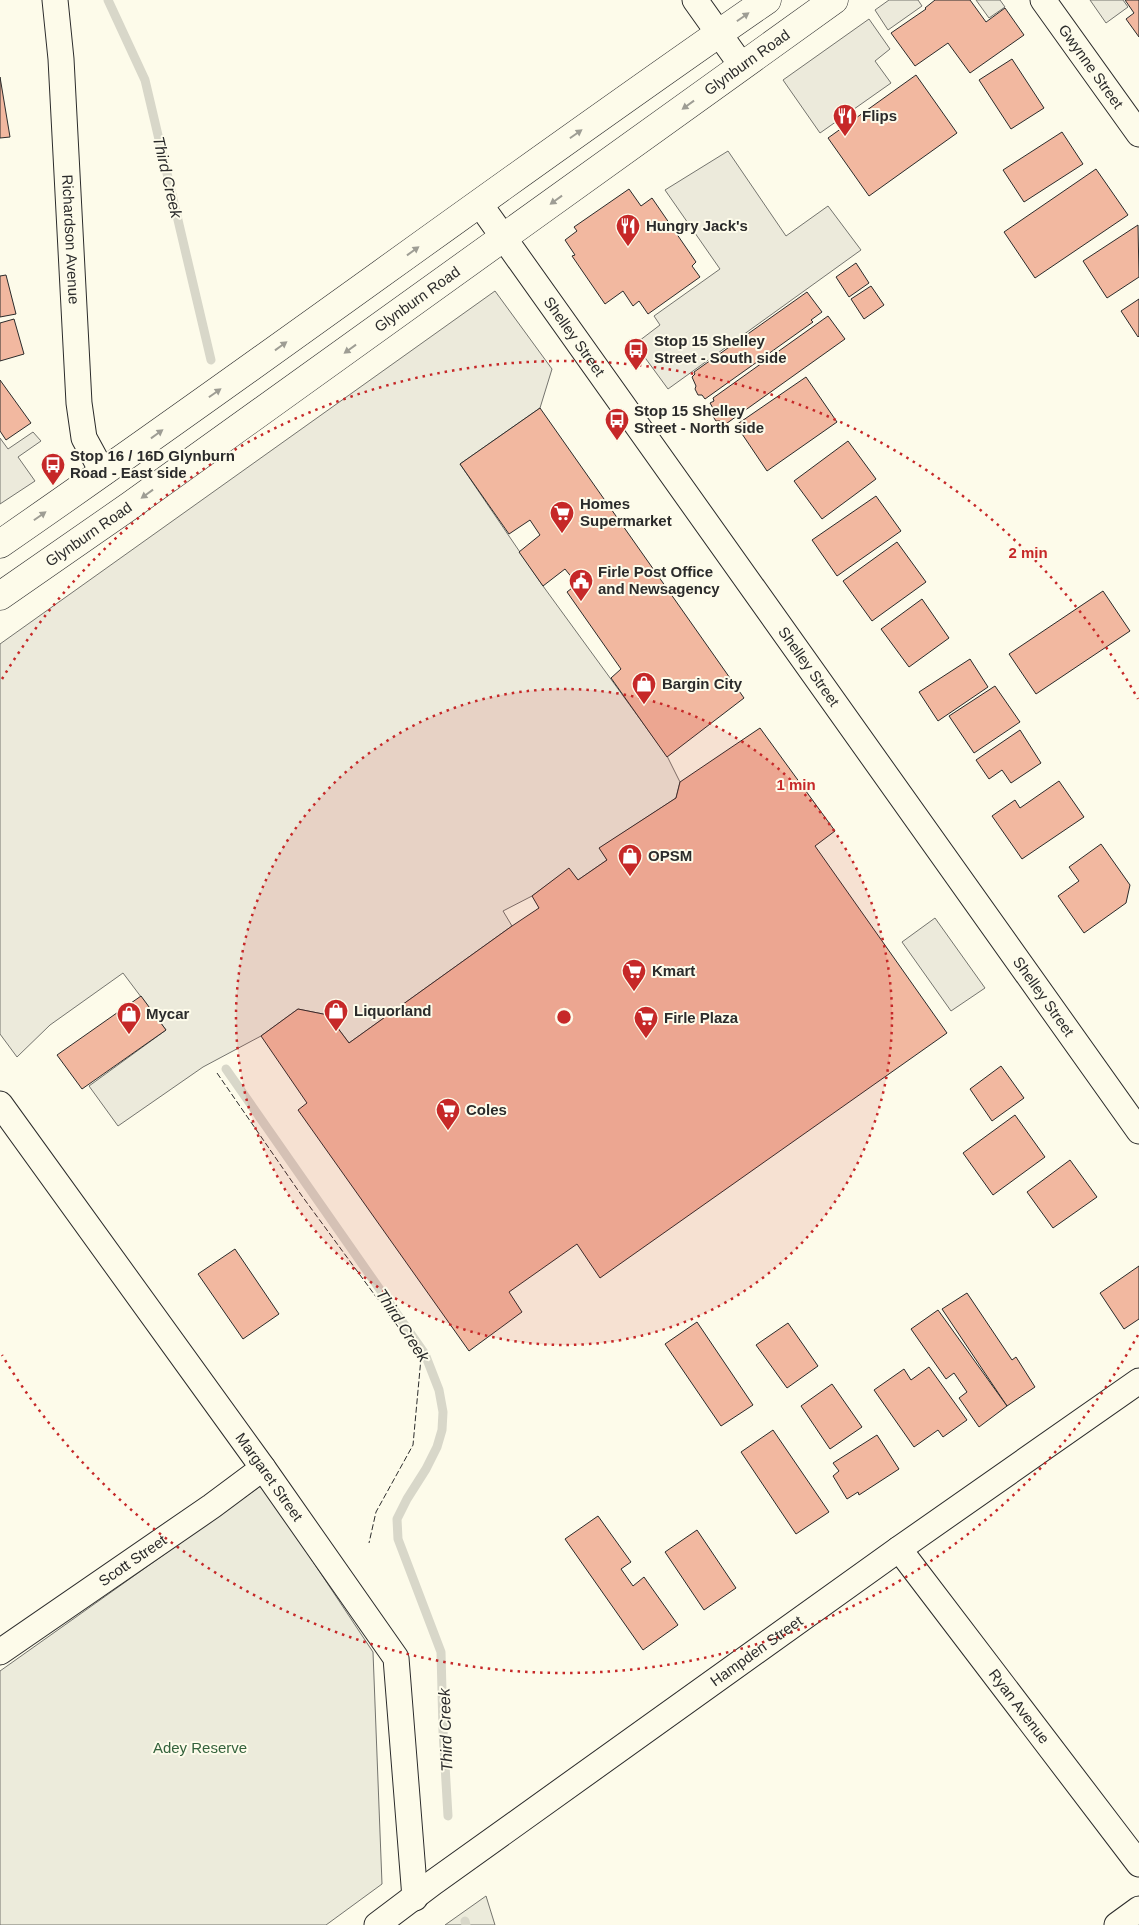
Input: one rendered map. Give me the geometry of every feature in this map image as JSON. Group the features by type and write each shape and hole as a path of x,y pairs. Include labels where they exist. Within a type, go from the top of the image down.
{"main road":[{"path":"0,544 103,473 478,203 767,0"},
{"name":"Glynburn Road","path":"0,596 504,239 834,0"}],"street":[{"name":"Richardson Avenue","path":"55,0 61,69 80,403 84,438 103,473"},
{"path":"694,0 742,66"},
{"name":"Gwynne Street","path":"1043,0 1139,134"},
{"name":"Shelley Street","path":"478,203 1139,1131"},
{"name":"Margaret Street","path":"2,1109 264,1468 396,1658 415,1898"},
{"name":"Hampden Street","path":"377,1925 899,1549 1139,1381"},
{"name":"Scott Street","path":"0,1652 264,1468"},
{"name":"Ryan Avenue","path":"899,1549 1139,1864"},
{"path":"1116,1925 1139,1909"}],"green space":[{"name":"Adey Reserve","path":"262,1485 373,1652 382,1884 326,1925 0,1925 0,1671"},
{"path":"486,1896 495,1925 445,1925"}],"shaded area":[{"path":"889,0 918,0 922,6 888,30 875,10"},
{"path":"976,0 1000,0 1005,7 989,18"},
{"path":"1090,0 1123,0 1128,7 1106,23"},
{"path":"869,19 890,49 875,61 891,83 820,133 783,80"},
{"path":"728,151 786,236 828,206 861,250 668,389 635,344 660,325 654,316 720,269 665,190"},
{"path":"495,291 552,369 540,408 460,464 543,586 667,756 680,782 676,798 600,848 607,860 578,880 569,869 532,896 503,911 512,926 349,1043 328,1015 298,1009 261,1036 203,1067 118,1126 89,1086 166,1030 123,973 50,1025 17,1057 0,1034 0,644"},
{"path":"33,432 41,441 18,457 35,481 0,504 0,438 8,449"},
{"path":"935,918 985,988 951,1011 902,942"}],"building":[{"path":"935,0 970,0 986,22 1005,8 1024,35 970,73 948,43 915,66 891,33 926,9"},
{"path":"1125,0 1139,0 1139,37 1126,19 1134,13"},
{"path":"1012,59 1044,108 1011,129 979,80"},
{"path":"916,75 957,133 869,196 828,138"},
{"path":"0,77 10,137 0,138"},
{"path":"1062,132 1083,164 1024,202 1003,170"},
{"path":"1096,169 1128,215 1035,278 1004,232"},
{"name":"Hungry Jack's","path":"629,189 641,206 652,198 696,262 692,266 700,277 648,314 639,301 633,306 623,291 605,304 572,256 575,255 565,240 577,231 574,227"},
{"path":"1138,225 1139,277 1107,298 1083,261"},
{"path":"856,263 869,283 849,297 836,277"},
{"path":"6,275 16,314 0,317 0,276"},
{"path":"871,286 884,305 864,319 851,299"},
{"path":"807,292 822,312 811,320 813,322 705,399 702,395 698,395 692,377 695,374 694,372"},
{"path":"1139,299 1139,336 1138,337 1121,311"},
{"path":"828,316 845,339 723,426 720,421 716,421 712,415 714,410 710,403 714,401 713,398"},
{"path":"14,319 24,354 0,361 0,323"},
{"path":"806,377 837,422 767,471 736,425"},
{"path":"0,380 31,423 6,440 0,431"},
{"path":"540,408 744,698 667,757 611,678 621,669 567,592 577,584 565,569 543,586 519,552 540,535 530,520 509,534 460,464"},
{"path":"848,441 876,479 822,519 794,481"},
{"path":"876,496 901,531 837,576 812,540"},
{"path":"897,542 926,582 872,621 843,581"},
{"path":"1103,591 1130,631 1036,694 1009,654"},
{"path":"922,599 949,638 909,667 881,629"},
{"path":"970,659 988,687 938,721 919,692"},
{"path":"995,686 1020,722 974,753 949,716"},
{"name":"Firle Plaza","path":"760,728 835,831 815,846 947,1033 600,1278 577,1244 509,1292 522,1312 469,1351 298,1110 307,1103 261,1036 298,1009 328,1015 349,1043 539,908 532,896 569,868 578,880 607,860 599,848 676,798 680,782"},
{"path":"1020,730 1041,763 1011,783 1002,770 989,779 976,760"},
{"path":"1059,781 1084,817 1022,859 992,816 1015,800 1020,808"},
{"path":"1101,844 1130,885 1126,903 1084,933 1058,896 1079,881 1069,867"},
{"path":"141,996 166,1030 82,1089 57,1055"},
{"path":"1001,1066 1024,1098 992,1121 970,1089"},
{"path":"1015,1115 1045,1157 993,1195 963,1153"},
{"path":"1070,1160 1097,1197 1053,1228 1027,1192"},
{"path":"235,1249 279,1314 243,1339 198,1274"},
{"path":"1139,1266 1139,1319 1124,1329 1100,1293"},
{"path":"967,1293 1012,1360 1016,1357 1035,1387 1007,1406 942,1309"},
{"path":"938,1310 1007,1406 979,1427 959,1398 967,1392 954,1373 946,1379 911,1329"},
{"path":"697,1322 753,1405 721,1426 665,1344"},
{"path":"788,1323 818,1366 787,1388 756,1345"},
{"path":"929,1367 967,1420 943,1437 938,1430 914,1447 874,1390 904,1369 911,1380"},
{"path":"832,1384 862,1427 830,1449 801,1406"},
{"path":"773,1430 829,1512 796,1534 741,1452"},
{"path":"877,1435 899,1469 859,1495 858,1492 847,1499 833,1476 839,1471 833,1463"},
{"path":"598,1516 631,1562 621,1569 633,1586 644,1577 678,1625 643,1650 565,1539"},
{"path":"697,1530 736,1588 704,1610 665,1552"}],"waterway":[{"name":"Third Creek","path":"108,0 145,80 211,360"},
{"name":"Third Creek","path":"226,1069 425,1354 439,1390 443,1412 442,1430 437,1447 397,1519 398,1539 441,1652 448,1816"},
{"name":"Third Creek","path":"465,1921 466,1925"}],"fence":[{"path":"217,1073 302,1196 421,1358 413,1445 376,1512 369,1543"}],"place":[{"name":"Flips","path":"845,137"},
{"name":"Hungry Jack's","path":"628,247"},
{"name":"Stop 15 Shelley Street - South side","path":"636,371"},
{"name":"Stop 15 Shelley Street - North side","path":"617,441"},
{"name":"Stop 16 / 16D Glynburn Road - East side","path":"53,486"},
{"name":"Homes Supermarket","path":"562,534"},
{"name":"Firle Post Office and Newsagency","path":"581,602"},
{"name":"Bargin City","path":"644,705"},
{"name":"OPSM","path":"630,877"},
{"name":"Kmart","path":"634,992"},
{"name":"Liquorland","path":"336,1032"},
{"name":"Mycar","path":"129,1035"},
{"name":"Firle Plaza","path":"646,1039"},
{"name":"Coles","path":"448,1131"}]}
